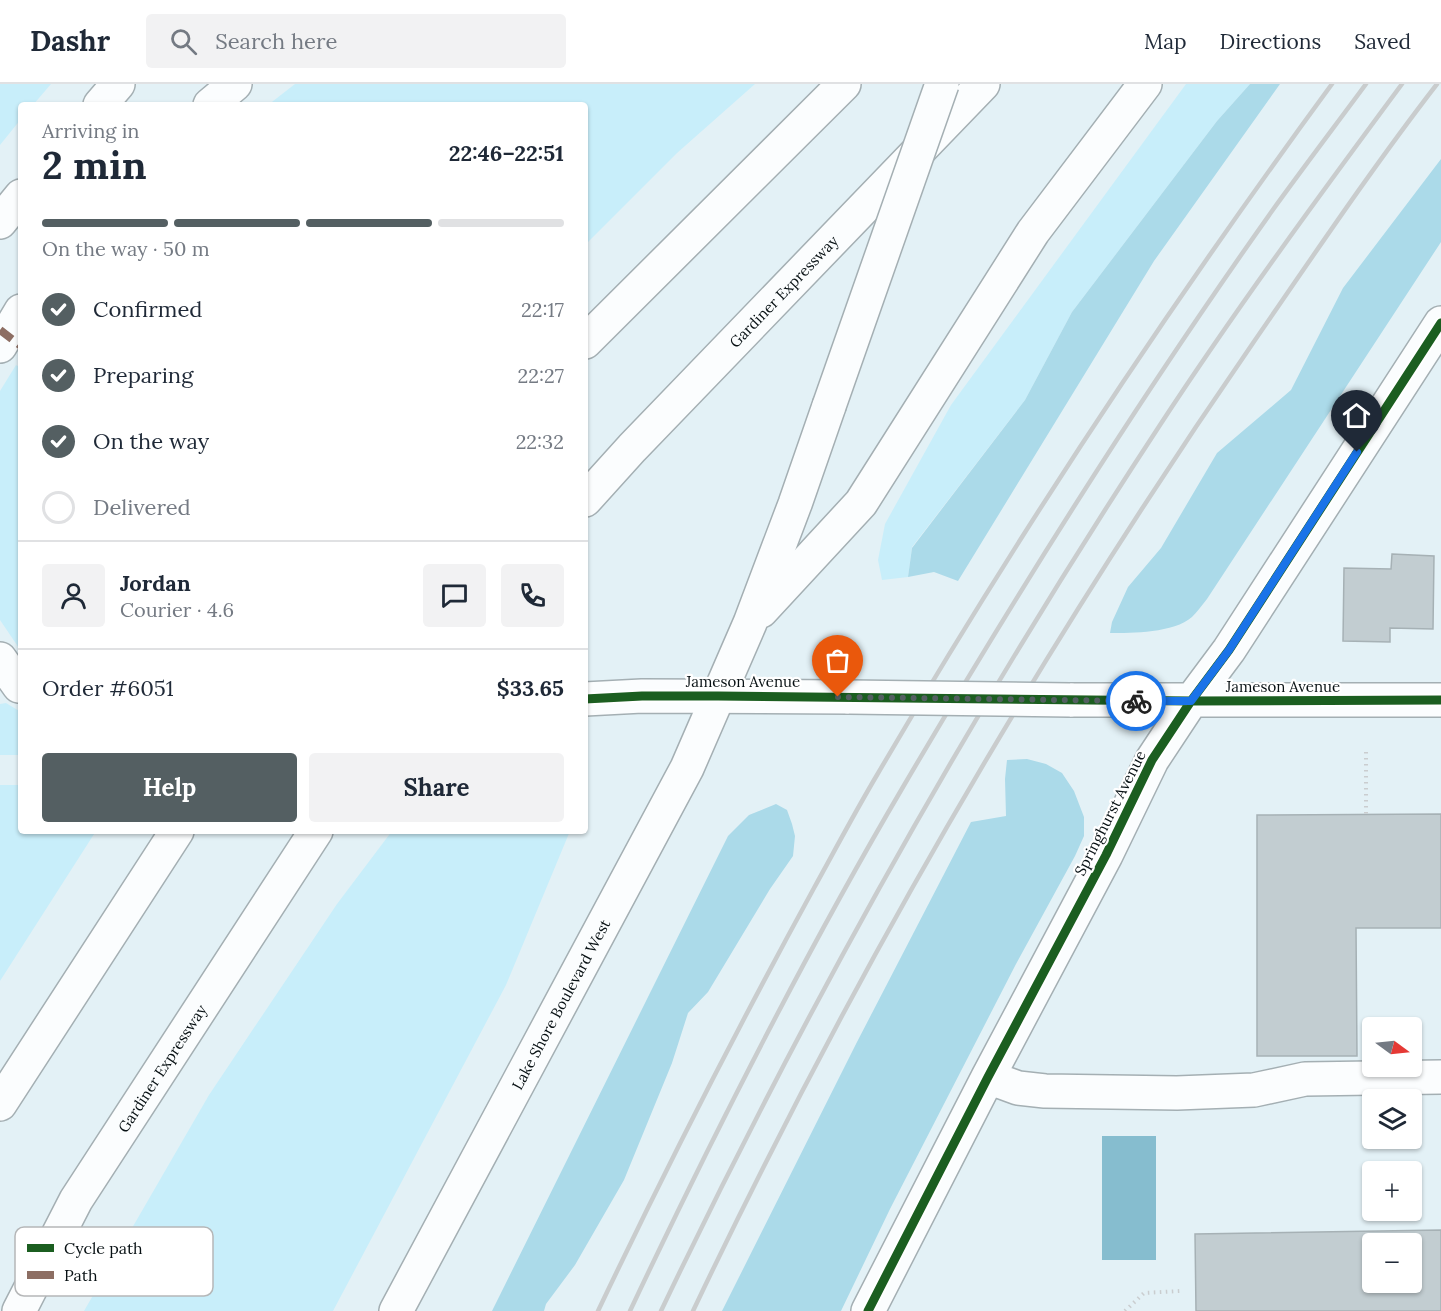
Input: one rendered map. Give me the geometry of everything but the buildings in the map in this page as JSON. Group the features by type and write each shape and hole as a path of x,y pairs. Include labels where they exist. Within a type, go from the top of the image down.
{"main road":[{"path":"103,102 118,84"},
{"path":"214,102 235,84"},
{"path":"588,339 844,84"},
{"name":"Lake Shore Boulevard West","path":"396,1311 687,768 750,623 795,504 942,84"},
{"name":"Gardiner Expressway","path":"588,497 632,448 984,84"},
{"path":"750,623 861,503 1033,232 1145,84"},
{"path":"0,222 18,200"},
{"path":"0,327 18,304"},
{"path":"0,345 18,316"},
{"name":"Springhurst Avenue","path":"868,1311 988,1077 1106,855 1152,760 1191,701 1229,650 1441,323"},
{"path":"0,659 14,686"},
{"name":"Jameson Avenue","path":"588,699 718,696 1191,701 1441,700"},
{"path":"0,1104 175,834"},
{"name":"Gardiner Expressway","path":"62,1227 76,1200 314,834"},
{"path":"988,1077 1018,1088 1045,1091 1178,1093 1254,1090 1305,1079 1441,1077"},
{"name":"Gardiner Expressway","path":"20,1311 28,1296"}],"path":[{"path":"1366,752 1366,814"},
{"path":"1125,1311 1144,1293 1180,1291"}],"shaded area":[{"path":"0,84 51,84 36,102 18,102 18,123 0,145"},
{"path":"295,84 755,84 677,153 588,242 588,102 272,102"},
{"path":"1186,84 1250,84 1217,121 1072,312 1025,400 912,547 908,577 882,580 878,560 885,524 951,405"},
{"path":"1250,84 1280,84 1154,261 958,581 934,572 908,577 912,548 1025,400 1072,312 1217,121"},
{"path":"1441,159 1441,242 1207,599 1192,617 1175,626 1152,631 1110,633 1112,622 1128,587 1161,548 1217,453 1291,390 1343,288"},
{"path":"16,365 18,366 18,647 0,620 0,391"},
{"path":"6,703 18,710 18,755 0,755 0,704"},
{"path":"1027,759 1046,764 1062,773 1074,791 1084,817 1084,836 890,1209 841,1311 722,1311 971,822 1006,816 1007,760"},
{"path":"0,785 18,785 18,834 94,834 0,981"},
{"path":"776,804 787,810 792,824 795,836 793,856 770,889 708,992 688,1013 672,1063 624,1180 575,1265 546,1304 544,1311 492,1311 728,836 749,815"},
{"path":"390,834 569,834 506,985 333,1311 84,1311 93,1296 213,1296 213,1227 133,1227 209,1095 337,904"},
{"path":"1102,1136 1156,1136 1156,1260 1102,1260"}],"railway":[{"path":"598,1311 676,1151 758,993 861,803 930,686 1039,510 1153,337 1332,84"},
{"path":"630,1311 694,1178 795,981 866,851 946,714 1081,495 1175,352 1272,211 1366,84"},
{"path":"661,1311 774,1083 834,971 959,749 1024,640 1091,532 1218,339 1402,84"},
{"path":"693,1311 818,1061 885,938 1025,695 1099,576 1253,343 1343,212 1437,84"}],"marked path":[{"path":"0,330 18,344"}],"cycle path":[{"path":"868,1311 988,1077 1106,855 1152,760 1191,701 1229,650 1441,323"},
{"path":"588,699 718,696 1191,701 1441,700"}],"way so far":[{"path":"838,697 1136,701"}],"route":[{"path":"1136,701 1191,701 1229,650 1357,452"}]}
